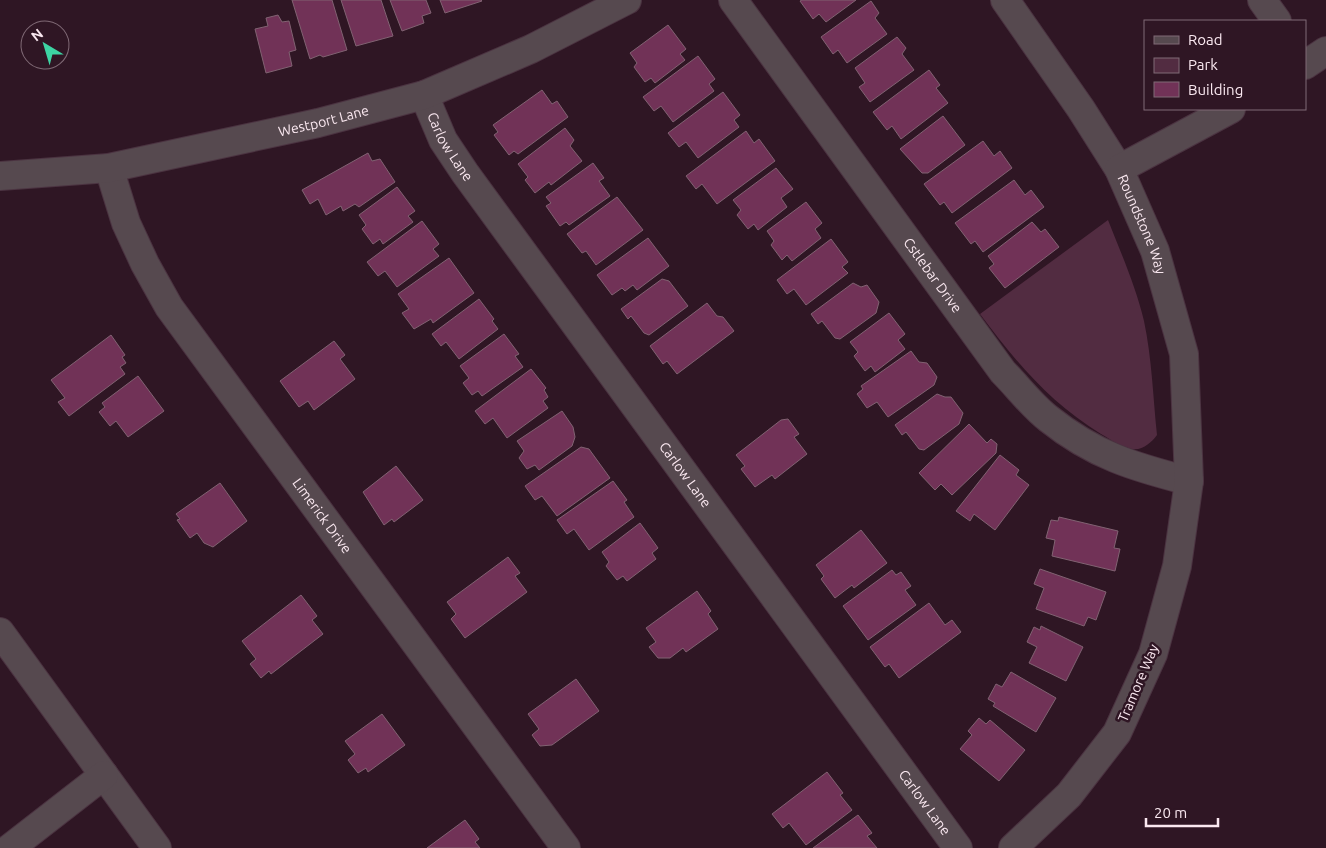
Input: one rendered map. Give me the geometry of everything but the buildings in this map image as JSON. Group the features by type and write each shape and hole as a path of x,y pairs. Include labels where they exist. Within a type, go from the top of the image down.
{"street":[{"name":"Westport Lane","path":"0,176 109,168 318,123 424,95 531,49 627,0"},
{"name":"Cstlebar Drive","path":"733,0 1003,372 1047,418 1092,450 1133,467 1189,481"},
{"name":"Roundstone Way","path":"1005,0 1081,109 1119,169 1155,251 1184,354 1189,481"},
{"path":"1262,0 1276,20"},
{"name":"Carlow Lane","path":"424,95 443,140 465,173 958,848"},
{"path":"1119,169 1229,110"},
{"name":"Limerick Drive","path":"109,168 126,223 169,307 566,848"},
{"name":"Tramore Way","path":"1013,848 1069,795 1117,733 1153,654 1177,566 1189,481"},
{"path":"0,632 157,848"},
{"path":"10,848 104,775"}],"green space":[{"path":"1108,220 1141,308 1151,364 1157,435 1139,449 1128,448 1101,434 1082,422 1049,395 1020,365 980,314"}]}
